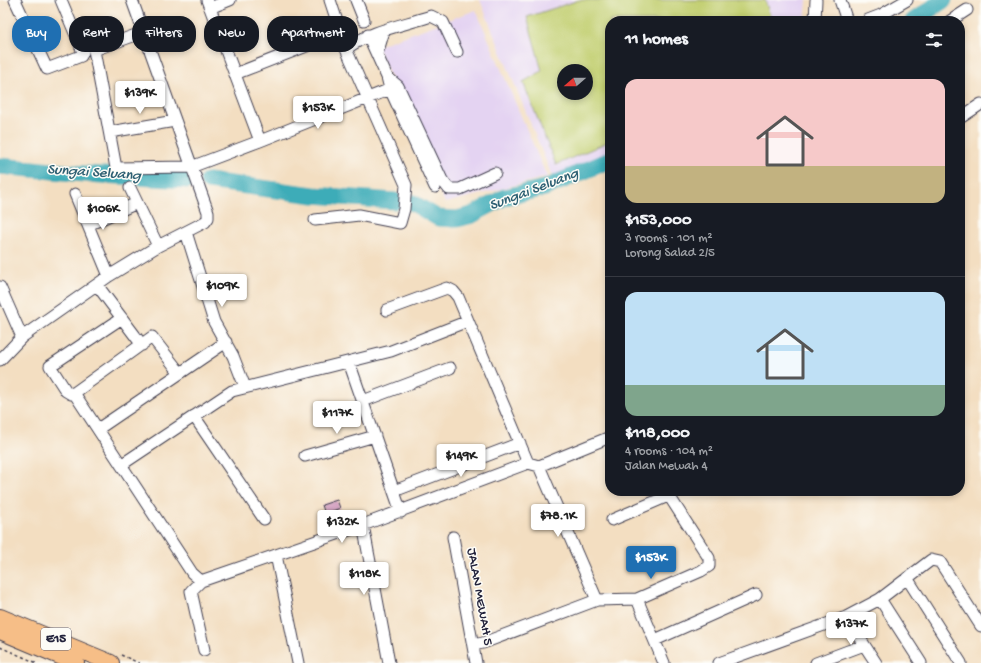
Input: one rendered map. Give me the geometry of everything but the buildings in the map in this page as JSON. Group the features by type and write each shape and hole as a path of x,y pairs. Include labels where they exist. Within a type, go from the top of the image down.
{"highway":[{"name":"E15","path":"0,617 111,663"},
{"name":"E15","path":"0,631 76,663"}],"street":[{"path":"14,0 47,69 81,56 83,52 61,0"},
{"path":"132,0 138,16"},
{"path":"230,0 208,4 260,141"},
{"path":"330,0 335,16"},
{"path":"356,0 364,20"},
{"path":"815,16 816,0"},
{"path":"840,0 845,16"},
{"path":"878,16 907,0"},
{"path":"957,16 966,10"},
{"path":"358,41 381,30 384,31 431,16 437,17 443,22 458,52"},
{"path":"377,54 384,31"},
{"path":"132,36 94,50 116,168 192,170 394,87"},
{"path":"358,36 364,37 377,54 387,77 394,87 442,180 449,189 460,189 495,173"},
{"path":"0,360 22,337 109,276 208,218 208,212 151,52"},
{"path":"235,74 291,52"},
{"path":"315,220 359,215 400,223 404,209 406,185 347,52"},
{"path":"394,87 435,186"},
{"path":"965,115 981,104"},
{"path":"110,132 175,120"},
{"path":"130,188 158,246"},
{"path":"75,194 109,276"},
{"path":"88,225 137,203"},
{"path":"186,232 214,322 234,356 245,387"},
{"path":"97,285 142,345"},
{"path":"0,287 22,337"},
{"path":"387,310 447,288 458,296 520,443 534,465 597,600"},
{"path":"122,318 50,366 66,391 71,394 74,393 152,338 180,373"},
{"path":"121,465 232,391 391,351 468,321"},
{"path":"98,429 226,342"},
{"path":"349,362 401,512"},
{"path":"363,401 450,368"},
{"path":"74,393 192,573 201,580"},
{"path":"194,416 264,519"},
{"path":"305,456 375,436"},
{"path":"204,650 191,591 201,580 401,512 605,439"},
{"path":"394,491 520,443"},
{"path":"612,520 661,496"},
{"path":"473,645 483,643 597,600 637,599 701,571 709,566 709,558 669,496"},
{"path":"363,525 388,663"},
{"name":"JALAN MEWAH 5","path":"453,537 476,663"},
{"path":"276,555 298,663"},
{"path":"725,662 846,617 880,599 931,560 940,562 981,626"},
{"path":"907,578 962,663"},
{"path":"655,640 756,596"},
{"path":"637,599 664,663"},
{"path":"880,599 920,663"},
{"path":"846,617 876,663"},
{"path":"816,663 864,645"}],"path":[{"path":"0,648 37,663"}],"shaded area":[{"path":"480,0 807,0 805,16 605,16 605,154 553,178"},
{"path":"476,10 547,177 445,203 377,46"}],"green space":[{"path":"579,0 765,0 770,16 605,16 605,143 556,165 523,82 542,71 527,17"}],"waterway":[{"name":"Sungai Seluang","path":"920,16 944,0"},
{"name":"Sungai Seluang","path":"413,203 438,218 457,219 472,215 505,197 545,188 605,162"},
{"name":"Sungai Seluang","path":"0,166 84,174 188,180"},
{"name":"Sungai Seluang","path":"208,181 314,195 395,201"}]}
